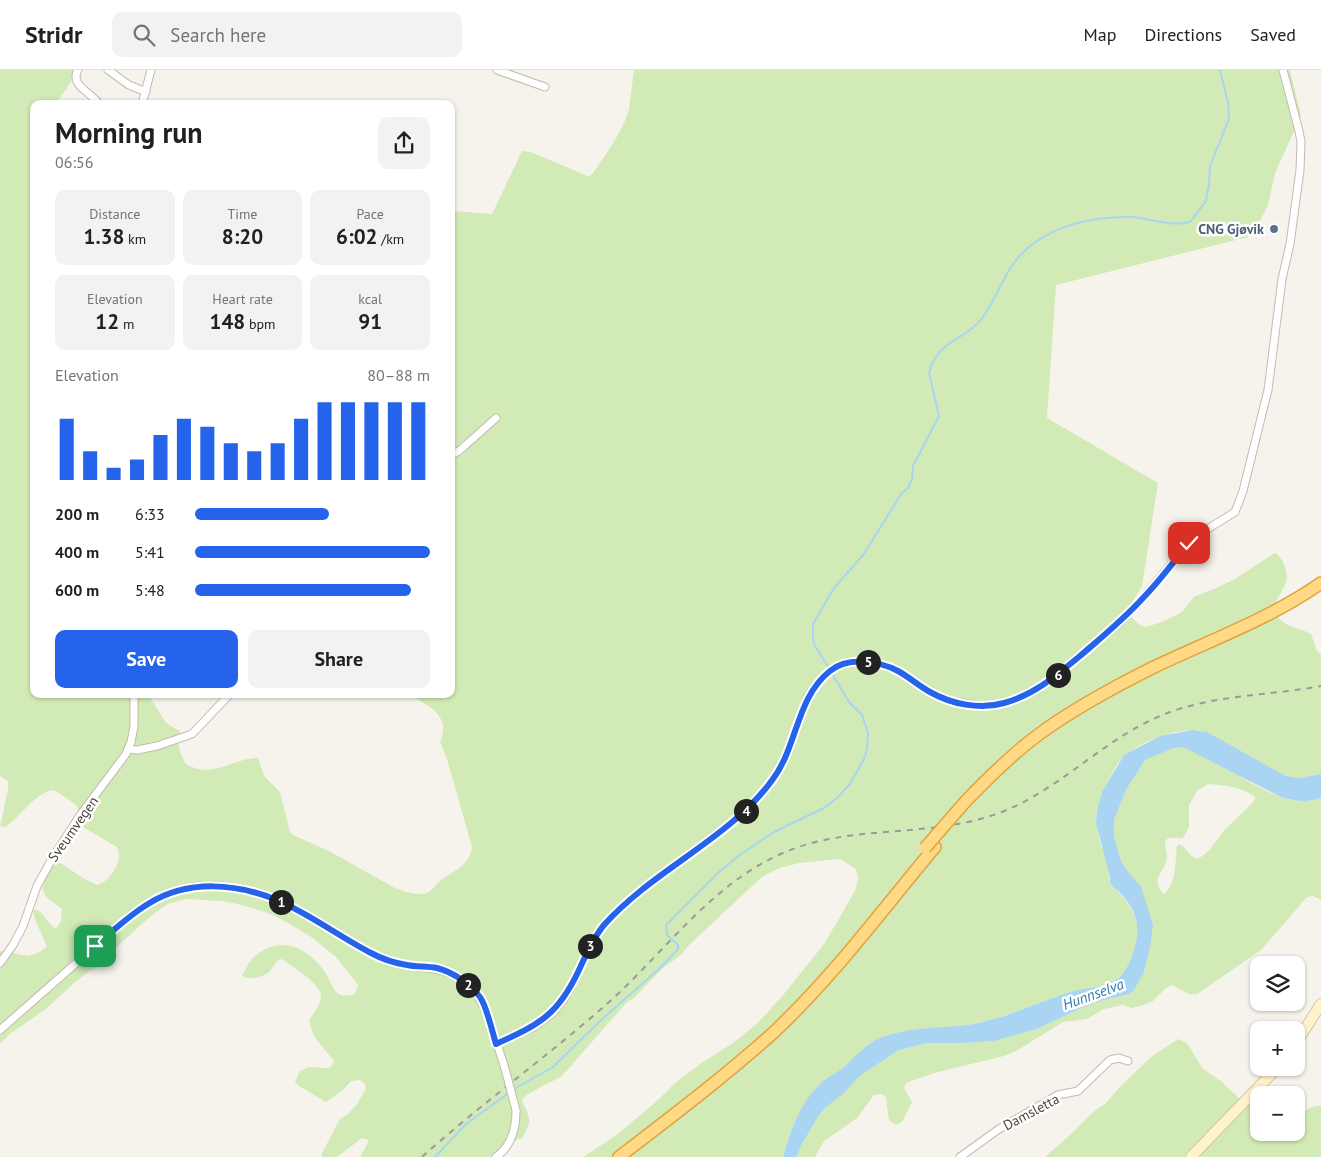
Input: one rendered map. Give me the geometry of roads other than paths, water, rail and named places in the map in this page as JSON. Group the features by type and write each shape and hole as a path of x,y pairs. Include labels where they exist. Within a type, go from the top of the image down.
{"highway":[{"path":"610,1157 726,1065 775,1021 846,945 1003,764 1023,747 1093,698 1272,612 1321,582"},
{"path":"969,802 1048,735 1098,703 1268,622 1321,591"},
{"path":"619,1157 684,1108 773,1032 839,963 930,848"}],"main road":[{"path":"1305,1029 1321,1004"},
{"path":"1191,1157 1269,1076"}],"street":[{"path":"78,70 75,75 76,81 95,100"},
{"path":"108,70 129,85 146,92"},
{"path":"143,100 151,70"},
{"path":"497,70 545,87"},
{"path":"496,1044 534,1027 553,1013 571,986 592,942 602,927 621,907 747,810 774,778 790,750 808,696 816,684 832,669 848,662 874,662 897,670 931,693 952,701 980,706 1002,704 1023,696 1052,679 1118,623 1144,597 1193,538 1235,512 1243,491 1268,390 1282,279 1290,244 1300,170 1299,131 1283,70"},
{"path":"455,453 496,418"},
{"name":"Sveumvegen","path":"0,963 18,936 37,886 53,857 81,814 119,765 128,749 134,726 134,698"},
{"path":"128,749 137,750 157,746 192,734 225,698"},
{"path":"0,1030 132,914 150,903 172,892 188,888 213,886 243,889 278,901 301,912 371,953 405,965 436,968 454,975 470,986 481,998 504,1065 516,1110 516,1126 512,1138 496,1157"},
{"name":"Damsletta","path":"960,1157 999,1129 1058,1096 1078,1091 1110,1060 1119,1058 1128,1061"}],"water":[{"name":"Hunnselva","path":"1192,730 1207,732 1286,776 1299,778 1321,774 1321,798 1301,801 1281,797 1181,747 1171,749 1145,760 1126,790 1114,820 1114,836 1121,861 1141,886 1153,925 1144,972 1134,990 1129,994 1092,1003 1037,1029 994,1041 927,1043 899,1050 861,1075 843,1094 825,1108 819,1115 796,1157 783,1157 789,1137 806,1100 823,1082 842,1068 861,1050 880,1038 909,1030 958,1026 987,1021 1070,992 1112,982 1123,973 1133,954 1137,927 1131,907 1110,883 1096,824 1102,792 1124,755 1160,736"}],"waterway":[{"path":"829,668 815,646 813,624 834,588 864,554 901,494 908,488 912,479 913,466 939,416 929,373 933,362 946,346 976,325 987,311 1011,267 1034,243 1048,234 1080,222 1114,217 1130,217 1175,223 1190,222 1206,201 1210,166 1229,119 1228,103 1220,70"},
{"path":"514,1089 553,1067 678,949 678,945 667,935 666,925 720,871 774,832 824,808 850,784 864,759 868,733 862,715 849,702 831,672"},
{"path":"435,1157 466,1124 510,1092"}],"railway":[{"path":"422,1157 608,1003 690,920 733,882 757,866 783,853 809,844 836,838 945,826 999,813 1038,794 1110,744 1147,722 1168,713 1211,701 1321,686"}],"place":[{"name":"CNG Gjøvik","path":"1274,229"}]}
